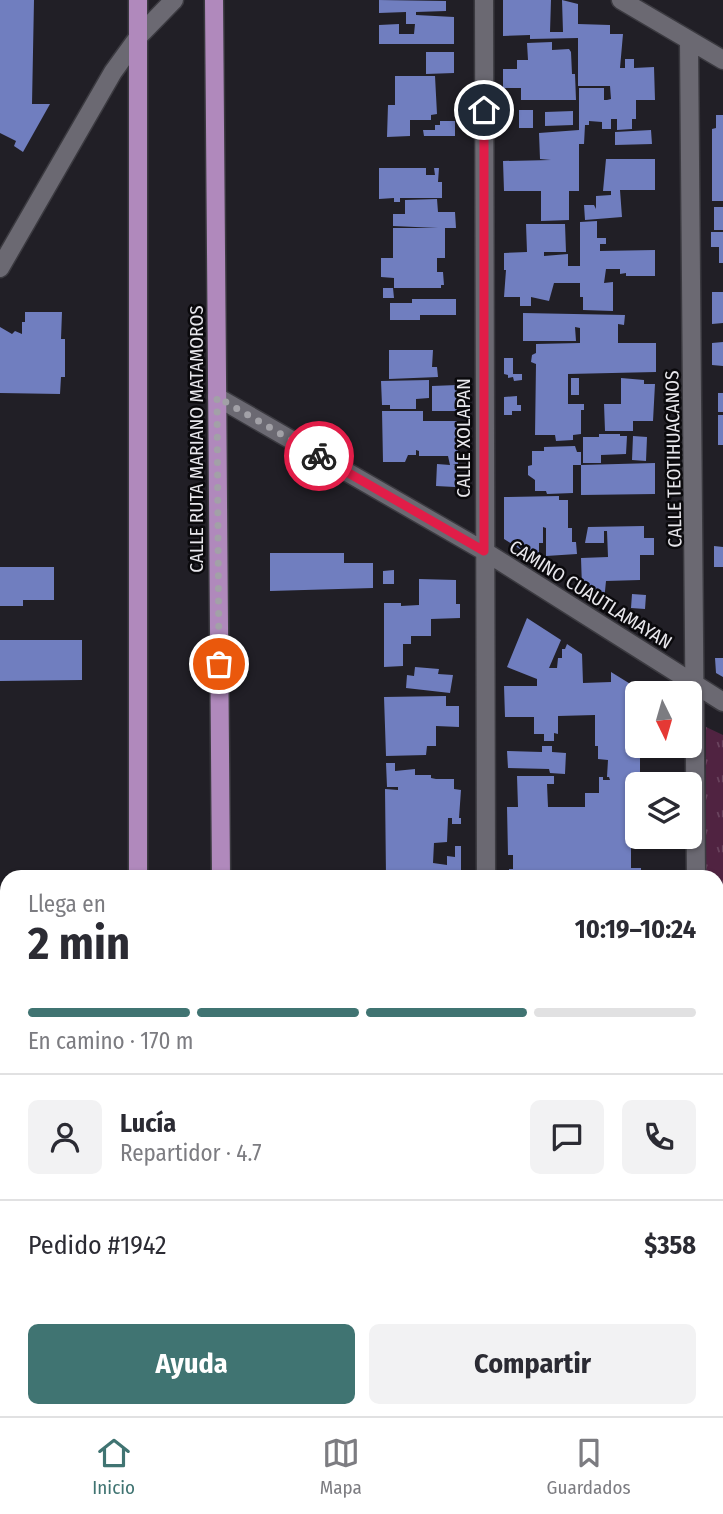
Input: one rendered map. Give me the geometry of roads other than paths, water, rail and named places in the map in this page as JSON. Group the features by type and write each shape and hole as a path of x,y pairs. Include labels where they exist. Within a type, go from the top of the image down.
{"main road":[{"path":"138,0 138,870"},
{"name":"CALLE RUTA MARIANO MATAMOROS","path":"214,0 221,870"}],"street":[{"path":"0,268 113,72 139,36 174,0"},
{"name":"CALLE XOLAPAN","path":"484,0 486,870"},
{"path":"621,0 723,60"},
{"name":"CALLE TEOTIHUACANOS","path":"690,41 696,681"},
{"name":"CAMINO CUAUTLAMAYAN","path":"217,397 484,551 691,681"},
{"name":"CAMINO CUAUTLAMAYAN","path":"702,688 723,702"},
{"name":"CALLE TEOTIHUACANOS","path":"696,758 696,870"}]}
